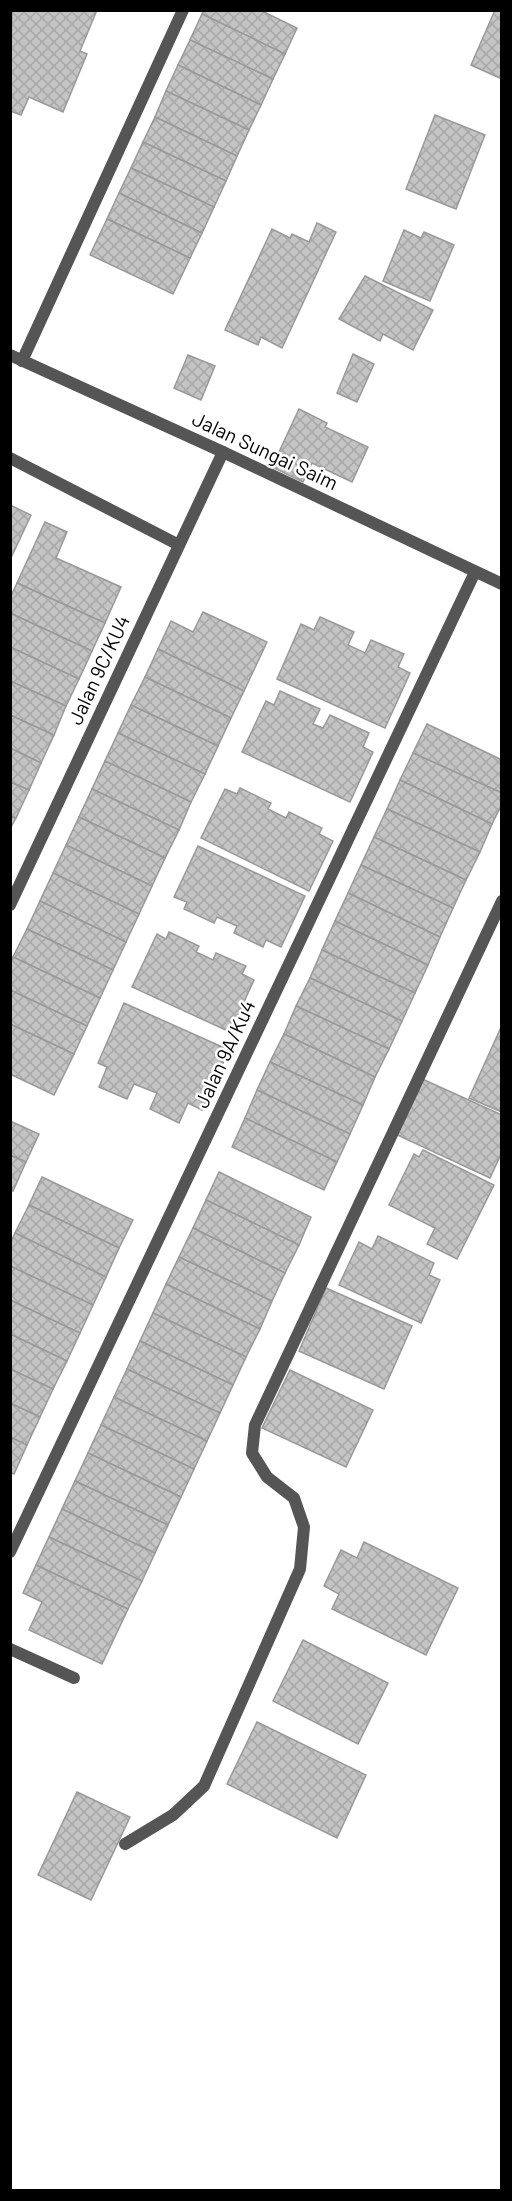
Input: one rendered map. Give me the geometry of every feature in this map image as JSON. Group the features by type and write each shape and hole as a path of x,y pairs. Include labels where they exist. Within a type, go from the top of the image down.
{"street":[{"path":"16,358 183,10"},
{"name":"Jalan Sungai Saim","path":"16,358 223,452 501,584"},
{"name":"Jalan 9C/KU4","path":"12,897 223,452"},
{"path":"10,458 179,545"},
{"name":"Jalan 9A/Ku4","path":"10,1552 474,572"},
{"path":"125,1844 172,1815 204,1786 300,1569 304,1527 294,1498 267,1477 252,1453 255,1425 501,901"},
{"path":"10,1649 74,1678"}],"building":[{"path":"12,10 97,10 80,51 87,54 63,112 29,97 21,115 10,111"},
{"path":"204,10 260,10 297,28 285,54 202,14"},
{"path":"495,10 502,11 502,79 471,65"},
{"path":"202,14 285,54 273,79 190,40"},
{"path":"190,40 273,79 261,105 178,65"},
{"path":"178,65 261,105 249,130 166,91"},
{"path":"166,91 249,130 237,156 155,117"},
{"path":"435,115 485,135 456,209 406,189"},
{"path":"155,117 237,156 226,181 143,142"},
{"path":"143,142 226,181 214,207 131,168"},
{"path":"131,168 214,207 202,233 119,193"},
{"path":"119,193 202,233 190,258 107,219"},
{"path":"107,219 190,258 173,294 90,255"},
{"path":"317,223 336,232 282,348 261,337 258,345 225,330 272,229 290,238 292,234 309,242"},
{"path":"404,230 421,238 424,232 454,245 430,301 383,281"},
{"path":"365,276 433,310 413,350 383,334 380,341 339,319"},
{"path":"353,354 374,364 357,402 337,393"},
{"path":"188,355 215,366 201,400 174,388"},
{"path":"299,409 327,423 325,427 368,447 352,482 312,463 303,482 272,467"},
{"path":"10,505 31,515 10,560"},
{"path":"45,522 67,532 56,558 121,587 105,623 17,583"},
{"path":"17,583 105,623 92,651 10,613 10,598"},
{"path":"203,612 267,642 244,691 158,649 171,621 193,632"},
{"path":"10,613 92,651 79,679 10,647"},
{"path":"320,617 354,632 348,645 365,653 371,640 404,654 398,667 410,673 385,728 277,679 301,624 314,630"},
{"path":"10,647 79,679 66,706 10,681"},
{"path":"158,649 244,691 231,718 145,677"},
{"path":"145,677 231,718 218,746 131,705"},
{"path":"10,681 66,706 54,735 10,715"},
{"path":"280,691 320,709 313,724 323,728 330,715 369,733 363,747 373,752 350,802 242,752 266,701 274,705"},
{"path":"131,705 218,746 205,774 118,733"},
{"path":"10,715 54,735 41,763 10,748"},
{"path":"427,724 502,760 502,793 413,753"},
{"path":"118,733 205,774 191,802 105,761"},
{"path":"10,748 41,763 29,790 10,782"},
{"path":"413,753 502,793 502,804 492,824 400,780"},
{"path":"105,761 191,802 179,830 92,789"},
{"path":"400,780 492,824 480,852 387,809"},
{"path":"10,782 29,790 16,818 10,816"},
{"path":"240,788 271,803 268,809 286,818 289,812 322,828 319,834 333,841 309,891 201,838 225,789 237,794"},
{"path":"92,789 179,830 165,858 79,817"},
{"path":"387,809 480,852 466,880 374,837"},
{"path":"10,816 16,818 10,829"},
{"path":"79,817 165,858 152,886 66,845"},
{"path":"374,837 466,880 453,908 361,865"},
{"path":"66,845 152,886 139,914 53,873"},
{"path":"198,846 305,896 281,947 266,940 263,947 234,933 237,926 217,917 214,923 184,909 187,902 174,897"},
{"path":"361,865 453,908 440,937 348,893"},
{"path":"53,873 139,914 126,942 40,901"},
{"path":"348,893 440,937 428,965 335,921"},
{"path":"40,901 126,942 113,970 27,929"},
{"path":"335,921 428,965 415,993 322,950"},
{"path":"27,929 113,970 100,998 13,957"},
{"path":"169,932 199,946 196,952 213,960 216,953 246,966 242,974 254,980 230,1032 132,987 157,934 166,939"},
{"path":"322,950 415,993 402,1021 310,978"},
{"path":"13,957 100,998 87,1026 10,990 10,964"},
{"path":"310,978 402,1021 389,1049 296,1006"},
{"path":"10,990 87,1026 74,1054 10,1024"},
{"path":"124,1003 229,1050 202,1110 188,1103 179,1123 150,1109 157,1093 134,1084 127,1099 99,1087 107,1067 98,1063"},
{"path":"296,1006 389,1049 375,1077 284,1034"},
{"path":"10,1024 74,1054 54,1095 10,1074"},
{"path":"502,1025 502,1112 469,1098"},
{"path":"284,1034 375,1077 363,1105 270,1062"},
{"path":"270,1062 363,1105 350,1134 257,1090"},
{"path":"420,1078 502,1115 502,1152 490,1178 395,1134"},
{"path":"257,1090 350,1134 337,1162 245,1118"},
{"path":"245,1118 337,1162 324,1190 232,1147"},
{"path":"10,1121 39,1134 26,1162 10,1155"},
{"path":"423,1150 494,1185 457,1259 427,1244 435,1228 389,1205 414,1154 419,1157"},
{"path":"10,1155 26,1162 13,1191 10,1190"},
{"path":"219,1172 311,1217 299,1245 206,1200"},
{"path":"42,1177 133,1220 119,1248 29,1205"},
{"path":"206,1200 299,1245 285,1273 193,1228"},
{"path":"29,1205 119,1248 106,1277 15,1233"},
{"path":"193,1228 285,1273 272,1301 179,1257"},
{"path":"15,1233 106,1277 93,1305 10,1266 10,1244"},
{"path":"378,1236 434,1263 429,1275 440,1280 421,1323 339,1285 359,1242 372,1249"},
{"path":"179,1257 272,1301 260,1329 166,1284"},
{"path":"10,1266 93,1305 80,1333 10,1300"},
{"path":"166,1284 260,1329 246,1357 153,1313"},
{"path":"326,1288 412,1326 384,1389 299,1351"},
{"path":"10,1300 80,1333 67,1361 10,1334"},
{"path":"153,1313 246,1357 233,1385 140,1341"},
{"path":"10,1334 67,1361 53,1389 10,1369"},
{"path":"140,1341 233,1385 220,1413 127,1369"},
{"path":"10,1369 53,1389 40,1417 10,1403"},
{"path":"127,1369 220,1413 207,1441 114,1397"},
{"path":"290,1370 373,1410 346,1467 262,1428"},
{"path":"114,1397 207,1441 194,1469 101,1425"},
{"path":"10,1403 40,1417 27,1445 10,1437"},
{"path":"101,1425 194,1469 181,1497 88,1453"},
{"path":"10,1437 27,1445 14,1474 10,1472"},
{"path":"88,1453 181,1497 168,1525 75,1481"},
{"path":"75,1481 168,1525 155,1553 62,1509"},
{"path":"62,1509 155,1553 142,1581 49,1537"},
{"path":"49,1537 142,1581 128,1609 36,1565"},
{"path":"364,1542 458,1588 426,1655 332,1609 339,1594 324,1586 341,1550 357,1558"},
{"path":"36,1565 128,1609 102,1664 29,1630 42,1602 23,1593"},
{"path":"303,1640 388,1683 358,1744 273,1701"},
{"path":"257,1722 366,1775 337,1838 227,1784"},
{"path":"77,1792 130,1817 91,1900 38,1875"}]}
